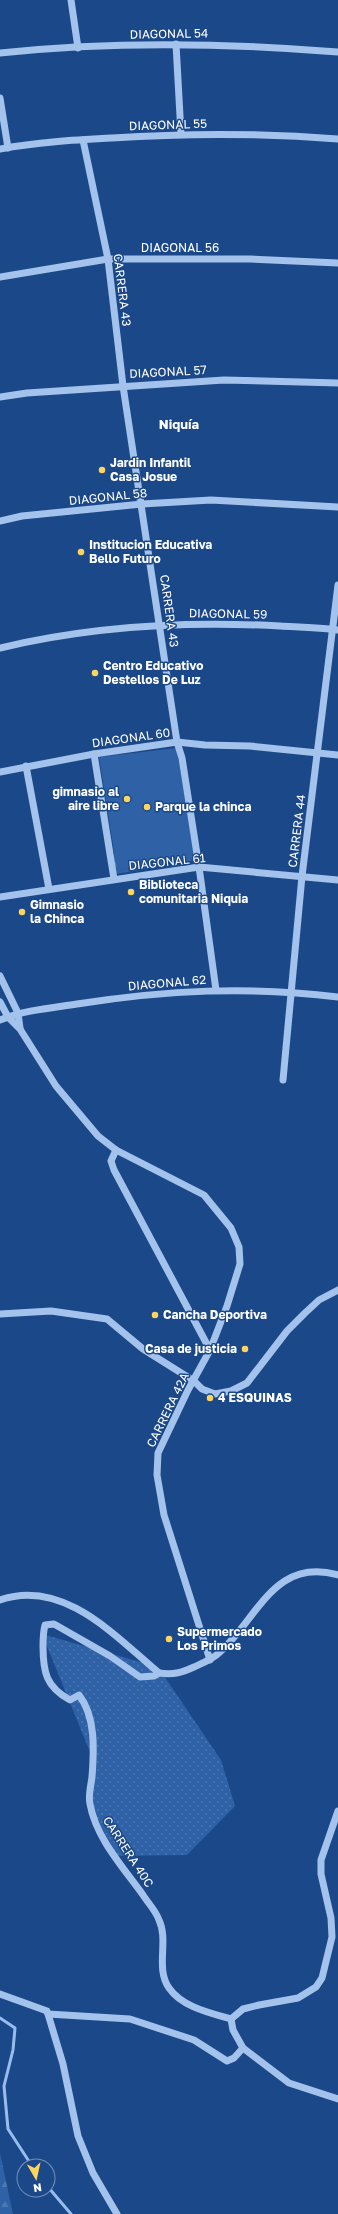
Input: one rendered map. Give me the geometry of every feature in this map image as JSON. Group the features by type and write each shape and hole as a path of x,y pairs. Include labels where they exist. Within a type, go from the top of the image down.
{"street":[{"path":"70,0 78,48"},
{"path":"176,44 181,134"},
{"name":"DIAGONAL 54","path":"0,53 176,44 256,45 338,52"},
{"path":"0,98 4,148"},
{"name":"DIAGONAL 55","path":"4,148 83,140 181,134 283,135 338,139"},
{"name":"CARRERA 43","path":"83,140 108,259 122,386 142,504 177,742 182,758 199,867 216,990"},
{"name":"DIAGONAL 56","path":"0,277 108,259 250,259 338,263"},
{"name":"DIAGONAL 57","path":"0,397 27,392 224,380 338,383"},
{"name":"DIAGONAL 58","path":"0,521 22,516 142,504 211,500 338,507"},
{"name":"CARRERA 44","path":"283,1080 302,876 317,753 336,629 338,585"},
{"name":"DIAGONAL 59","path":"0,648 40,638 160,625 206,623 336,629"},
{"name":"DIAGONAL 60","path":"0,772 94,754 177,742 338,755"},
{"path":"94,754 114,879"},
{"path":"26,766 49,889"},
{"name":"DIAGONAL 61","path":"0,897 199,867 338,880"},
{"name":"CARRERA 42A","path":"0,976 18,1013 20,1029"},
{"name":"DIAGONAL 62","path":"0,1020 18,1013 99,1000 203,990 291,991 338,997"},
{"name":"CARRERA 42A","path":"0,1002 8,1017 20,1029 56,1086 98,1136 116,1150 204,1195 231,1228 239,1247 240,1264 227,1306 210,1350 188,1390 158,1453 156,1475 164,1515 210,1660"},
{"path":"116,1150 111,1161 114,1170 210,1350"},
{"path":"0,1314 51,1311 107,1319 143,1349 194,1381 202,1389 215,1394 231,1391 247,1383 287,1331 319,1300 338,1290"},
{"name":"CARRERA 40C","path":"231,2019 191,2005 177,1997 169,1988 163,1971 160,1922 94,1823 89,1802 92,1768 92,1726 86,1705 79,1695 70,1700 57,1693 48,1680 42,1658 42,1634 45,1625 54,1624 110,1656 140,1677 148,1678 159,1673 171,1675 183,1672 210,1660 221,1652 264,1598 288,1577 304,1572 338,1575"},
{"path":"0,1600 14,1595 40,1595 59,1600 86,1614 159,1673"},
{"path":"338,1811 321,1860 321,1874 331,1918 332,1937 322,1978 312,1990 298,1998 243,2009 231,2019 233,2030 243,2048 289,2083 338,2099"},
{"path":"0,1994 47,2012 48,2014 130,2019 194,2040 227,2061 243,2048"},
{"path":"48,2014 63,2064 78,2136 92,2173 117,2214"}],"green space":[{"name":"Parque la chinca","path":"177,748 194,856 117,870 99,757"},
{"path":"192,839 195,860 116,874 112,855"},
{"path":"42,1634 158,1667 221,1760 235,1806 187,1855 116,1856 89,1802 92,1757"},
{"path":"0,2153 13,2214 0,2214"}],"waterway":[{"path":"0,2018 15,2028 13,2050 4,2086 8,2129 27,2158"},
{"path":"56,2196 71,2214"}],"place":[{"name":"Jardin Infantil Casa Josue","path":"102,470"},
{"name":"Institucion Educativa Bello Futuro","path":"81,552"},
{"name":"Centro Educativo Destellos De Luz","path":"95,673"},
{"name":"gimnasio al aire libre","path":"127,799"},
{"name":"Parque la chinca","path":"147,807"},
{"name":"Biblioteca comunitaria Niquia","path":"131,892"},
{"name":"Gimnasio la Chinca","path":"22,912"},
{"name":"Cancha Deportiva","path":"155,1315"},
{"name":"Casa de justicia","path":"245,1349"},
{"name":"4 ESQUINAS","path":"210,1398"},
{"name":"Supermercado Los Primos","path":"169,1639"}],"district":[{"name":"Niquía","path":"179,424"}]}
